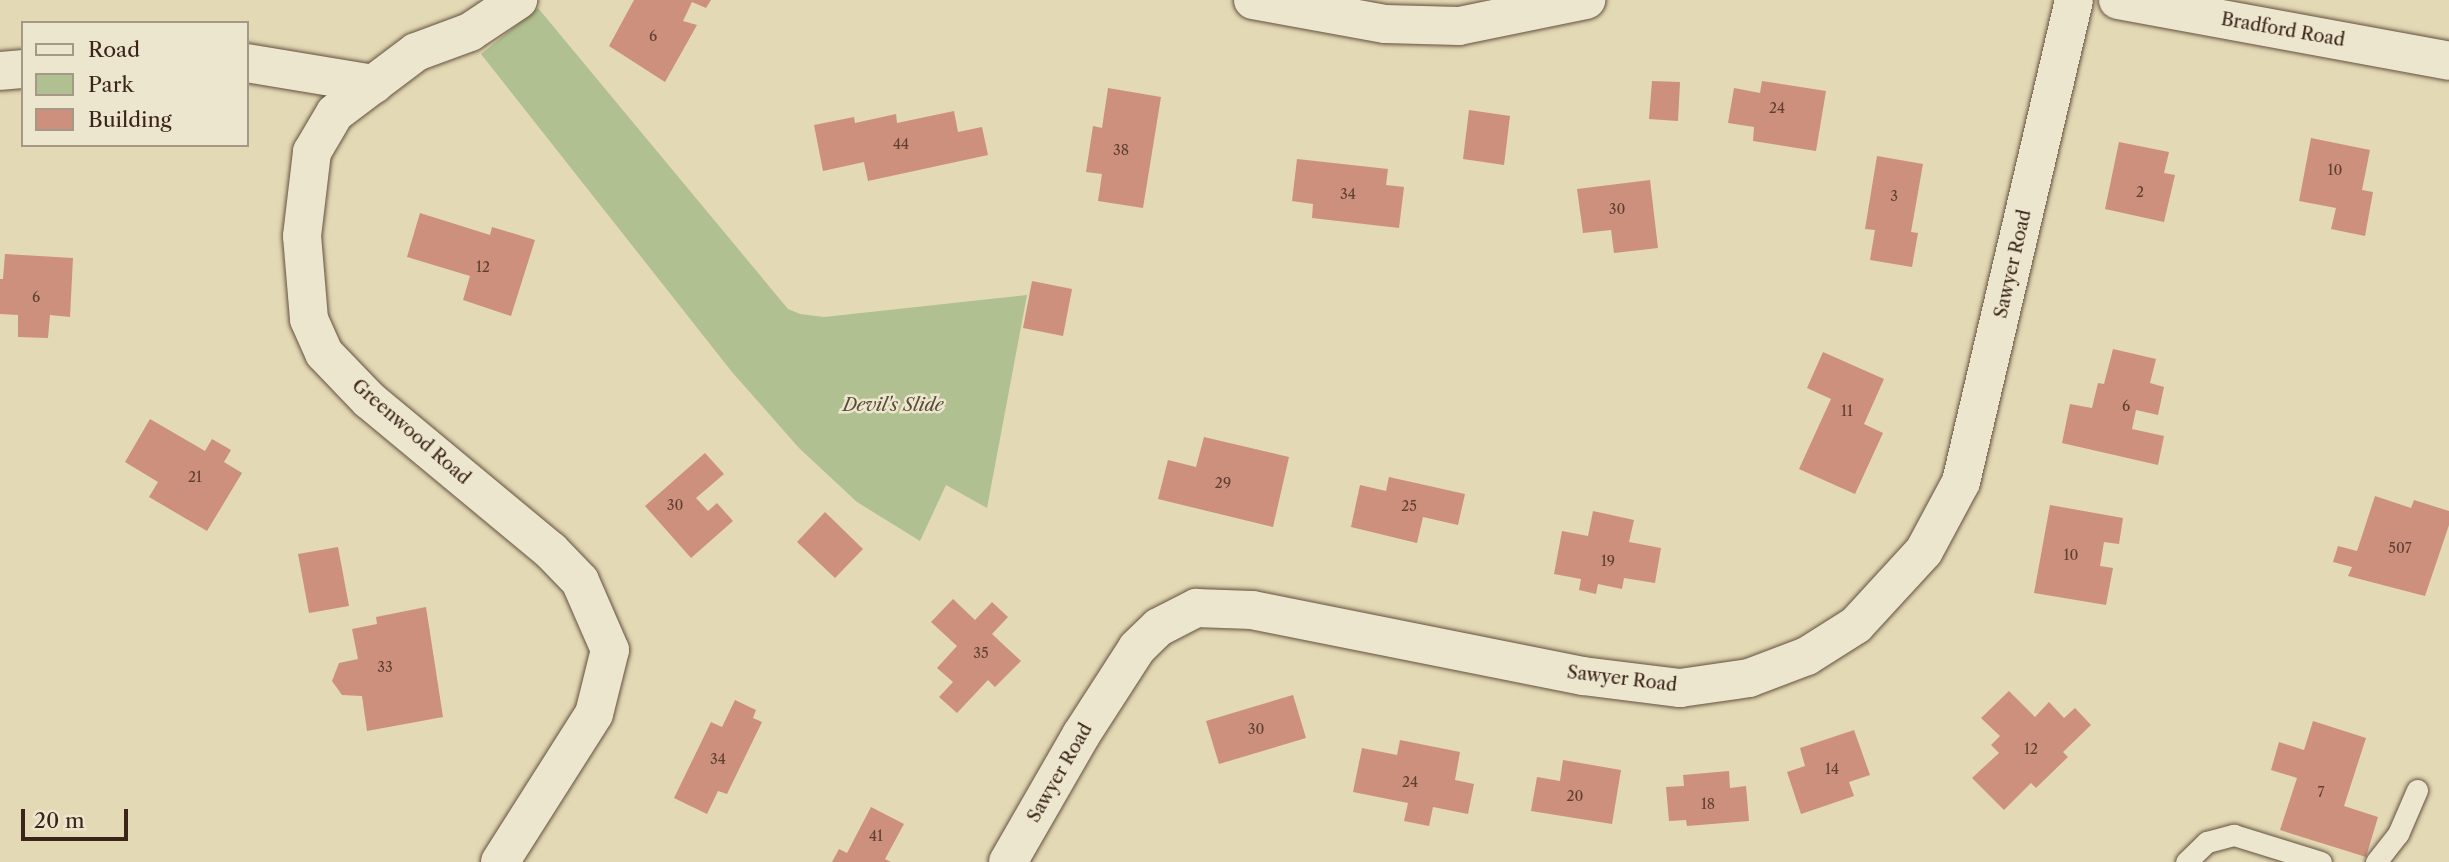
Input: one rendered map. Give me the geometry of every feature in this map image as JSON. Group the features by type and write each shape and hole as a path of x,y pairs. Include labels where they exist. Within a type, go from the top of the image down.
{"street":[{"name":"Greenwood Road","path":"500,862 594,714 610,650 580,580 551,551 369,400 324,353 309,319 302,236 312,152 335,113 416,52 470,32 518,0"},
{"path":"1254,0 1385,24 1459,26 1586,0"},
{"name":"Sawyer Road","path":"1008,862 1081,735 1137,648 1159,627 1196,608 1252,610 1583,676 1680,688 1749,678 1807,656 1856,625 1924,551 1961,482 2074,0"},
{"name":"Bradford Road","path":"2118,0 2449,61"},
{"path":"248,63 374,84"},
{"path":"0,71 21,69"}],"lane":[{"path":"2376,862 2398,834 2417,790"},
{"path":"2186,862 2207,842 2234,835 2321,862"}],"green space":[{"name":"Devil's Slide","path":"538,8 788,309 800,314 824,317 1027,295 987,508 946,485 920,541 857,502 799,448 732,372 481,54"}],"building":[{"path":"634,0 711,0 706,8 692,2 683,21 697,25 665,82 609,46"},
{"path":"1652,81 1680,82 1678,121 1649,119"},
{"path":"1762,81 1826,91 1816,151 1753,141 1754,127 1728,123 1734,88 1760,93"},
{"path":"1108,88 1161,97 1143,208 1098,201 1102,174 1086,172 1093,126 1102,128"},
{"path":"1469,110 1510,116 1504,165 1463,159"},
{"path":"954,111 958,132 982,127 988,155 868,181 864,162 823,171 814,125 854,117 855,123 896,114 897,123"},
{"path":"2311,138 2370,150 2362,190 2373,192 2365,236 2331,229 2336,208 2299,201"},
{"path":"2119,142 2169,152 2164,173 2175,175 2164,222 2105,209"},
{"path":"1877,156 1923,164 1911,232 1918,233 1912,267 1870,260 1875,230 1865,229"},
{"path":"1297,159 1388,169 1386,185 1404,187 1399,228 1312,218 1313,204 1292,201"},
{"path":"1650,180 1658,248 1614,253 1611,230 1583,233 1577,189"},
{"path":"420,213 490,235 492,227 535,240 511,316 463,300 470,276 407,257"},
{"path":"5,254 73,258 70,317 50,315 48,338 18,337 18,315 0,314 0,279 3,279"},
{"path":"1032,281 1072,289 1063,336 1023,328"},
{"path":"2113,349 2156,359 2150,383 2164,387 2158,415 2136,410 2132,429 2164,436 2158,465 2062,443 2070,404 2092,408 2098,383 2104,384"},
{"path":"1823,352 1884,379 1864,424 1883,433 1855,494 1799,469 1831,399 1807,388"},
{"path":"150,419 205,451 212,439 231,450 224,462 242,473 207,531 149,497 158,482 125,462"},
{"path":"1204,437 1289,457 1273,527 1158,499 1168,460 1196,467"},
{"path":"705,453 724,474 696,498 708,511 717,503 733,521 691,558 645,506"},
{"path":"1389,477 1465,494 1458,525 1423,517 1417,543 1351,527 1360,485 1386,491"},
{"path":"2375,496 2411,508 2414,500 2449,511 2449,525 2425,596 2348,576 2352,567 2333,562 2338,546 2357,551"},
{"path":"2050,505 2123,518 2119,544 2104,542 2100,566 2113,568 2106,605 2034,593"},
{"path":"1593,511 1634,520 1629,542 1661,548 1655,583 1624,578 1622,589 1598,584 1596,594 1579,590 1581,579 1554,574 1562,531 1588,536"},
{"path":"825,512 863,549 835,578 797,542"},
{"path":"338,547 349,606 309,613 298,554"},
{"path":"953,599 975,620 992,602 1008,617 992,634 1021,661 995,687 988,680 957,713 939,697 953,682 937,668 957,646 931,622"},
{"path":"426,607 443,717 367,731 362,696 342,695 332,681 339,663 358,659 352,629 377,624 376,617"},
{"path":"2009,691 2035,717 2049,702 2064,718 2075,708 2091,725 2063,752 2068,757 2036,788 2031,783 2004,810 1972,778 1999,753 1991,745 2000,736 1981,718"},
{"path":"1293,695 1306,738 1219,764 1206,721"},
{"path":"735,700 756,710 753,718 762,722 727,794 718,791 707,814 674,798 711,722 722,727"},
{"path":"2313,721 2366,738 2344,806 2378,817 2366,857 2280,830 2297,778 2271,770 2279,742 2304,750"},
{"path":"1854,730 1870,775 1849,782 1854,796 1801,814 1787,772 1805,766 1800,748"},
{"path":"1400,740 1460,752 1455,780 1474,784 1468,814 1433,807 1429,826 1404,821 1408,803 1353,792 1362,748 1397,755"},
{"path":"1563,760 1621,770 1612,824 1531,811 1537,777 1560,781"},
{"path":"1729,771 1730,788 1746,786 1749,821 1687,826 1686,820 1669,821 1666,787 1684,786 1683,775"},
{"path":"871,807 904,824 885,859 891,862 832,862 839,849 847,853"}]}
